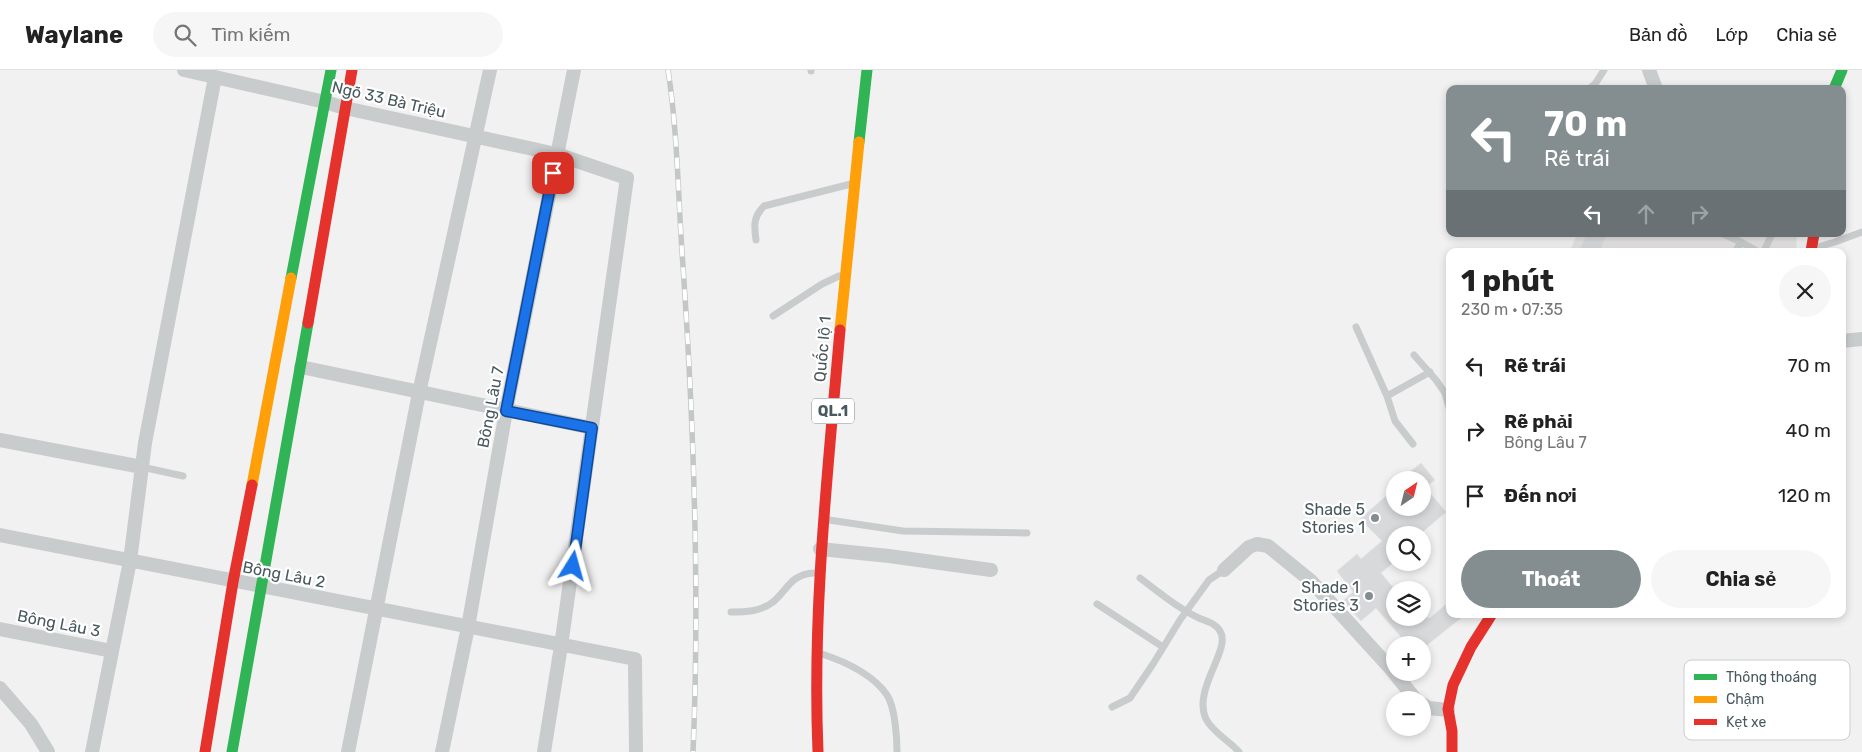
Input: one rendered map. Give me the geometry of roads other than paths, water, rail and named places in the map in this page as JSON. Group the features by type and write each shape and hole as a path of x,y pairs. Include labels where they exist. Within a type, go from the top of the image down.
{"main road":[{"path":"206,752 233,582 331,70"},
{"path":"232,752 259,586 300,367 352,70"},
{"name":"Quốc lộ 1","path":"818,752 815,701 816,611 820,549 845,274 867,70"},
{"path":"1836,85 1842,70"},
{"path":"1452,752 1452,730 1448,710 1456,676 1489,618"}],"street":[{"name":"Ngõ 33 Bà Triệu","path":"184,70 556,154 627,178 592,428"},
{"path":"348,752 419,393 490,70"},
{"name":"Bông Lâu 7","path":"442,752 468,627 506,411 574,70"},
{"path":"1649,70 1655,85"},
{"path":"92,752 130,561 145,443 215,77"},
{"path":"1846,341 1862,339"},
{"path":"300,367 592,428 562,646 544,752"},
{"path":"0,440 142,466"},
{"name":"Bông Lâu 2","path":"0,535 376,610 635,659 636,752"},
{"path":"1224,570 1242,555 1248,547 1257,544 1268,546 1311,581 1409,691"},
{"path":"820,549 991,570"},
{"name":"Bông Lâu 3","path":"0,629 112,651"},
{"path":"0,688 31,724 48,752"},
{"path":"1431,708 1448,710"}],"lane":[{"path":"1594,85 1604,70"},
{"path":"756,240 754,224 758,213 764,206 855,182"},
{"path":"1817,248 1862,232"},
{"path":"1730,237 1752,248"},
{"path":"1738,248 1742,242"},
{"path":"773,316 822,284 845,274"},
{"path":"1356,327 1387,396 1396,421 1413,444"},
{"path":"1414,355 1430,372 1446,396"},
{"path":"1387,396 1430,372"},
{"path":"142,466 183,476"},
{"path":"823,519 903,531 1027,533"},
{"path":"1112,707 1130,698 1208,580 1224,570"},
{"path":"730,612 748,612 760,608 771,603 798,576 819,572"},
{"path":"1140,578 1186,612 1215,625 1222,633 1224,644 1204,691 1206,718 1211,727 1239,752"},
{"path":"1097,604 1164,647"},
{"path":"817,652 841,660 877,683 888,697 894,722 897,752"}],"railway":[{"path":"668,70 676,143 693,448 696,570 693,752"}],"place":[{"name":"Shade 5 Stories 1","path":"1375,518"},
{"name":"Shade 1 Stories 3","path":"1369,596"}]}
